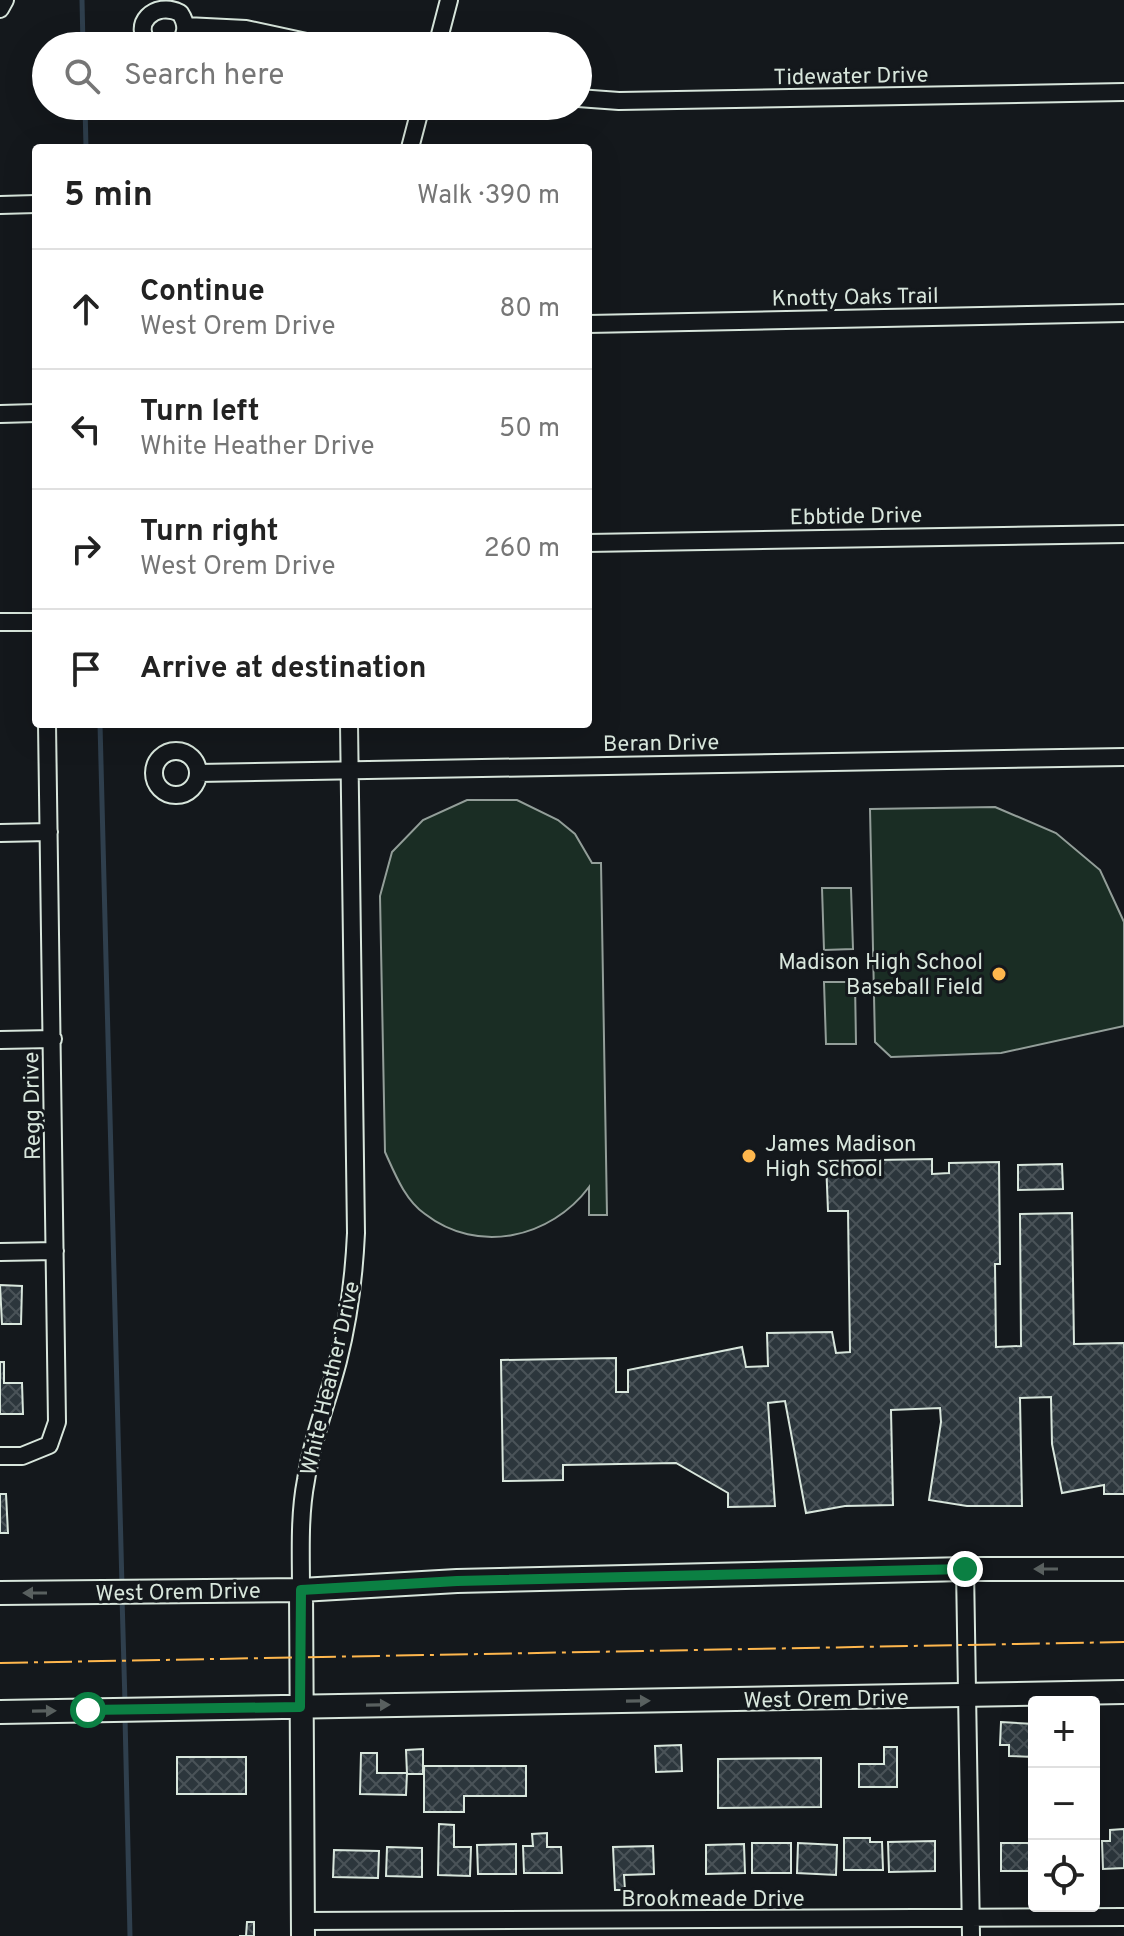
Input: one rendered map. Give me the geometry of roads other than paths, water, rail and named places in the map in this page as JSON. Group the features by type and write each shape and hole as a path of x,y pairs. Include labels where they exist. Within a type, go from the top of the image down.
{"main road":[{"name":"West Orem Drive","path":"0,1593 301,1590 457,1581 965,1569 1124,1569"},
{"name":"White Heather Drive","path":"301,1590 303,1928"},
{"name":"West Orem Drive","path":"0,1712 1124,1692"}],"street":[{"path":"0,9 5,0"},
{"path":"441,32 449,0"},
{"path":"143,32 143,21 152,9 159,7 174,8 184,19 184,32"},
{"path":"186,26 260,32"},
{"name":"Tidewater Drive","path":"592,99 1124,92"},
{"path":"411,144 417,120"},
{"path":"0,205 32,204"},
{"name":"Knotty Oaks Trail","path":"592,324 1124,313"},
{"path":"0,414 32,413"},
{"name":"Ebbtide Drive","path":"592,543 1124,534"},
{"path":"0,622 32,622"},
{"name":"Regg Drive","path":"5,1456 22,1456 49,1445 57,1422 47,728"},
{"name":"White Heather Drive","path":"301,1590 301,1525 306,1479 337,1364 353,1289 356,1233 349,728"},
{"name":"Beran Drive","path":"198,773 1124,757"},
{"path":"0,833 49,832"},
{"path":"0,1040 53,1039"},
{"path":"0,1252 55,1251"},
{"path":"965,1569 971,1936"},
{"name":"Brookmeade Drive","path":"303,1928 1124,1917"}],"waterway":[{"path":"82,0 83,32"},
{"path":"85,120 86,144"},
{"path":"100,728 122,1587"},
{"path":"122,1597 125,1703"},
{"path":"125,1717 130,1936"}],"place":[{"name":"Madison High School Baseball Field","path":"999,974"},
{"name":"James Madison High School","path":"749,1156"}]}
